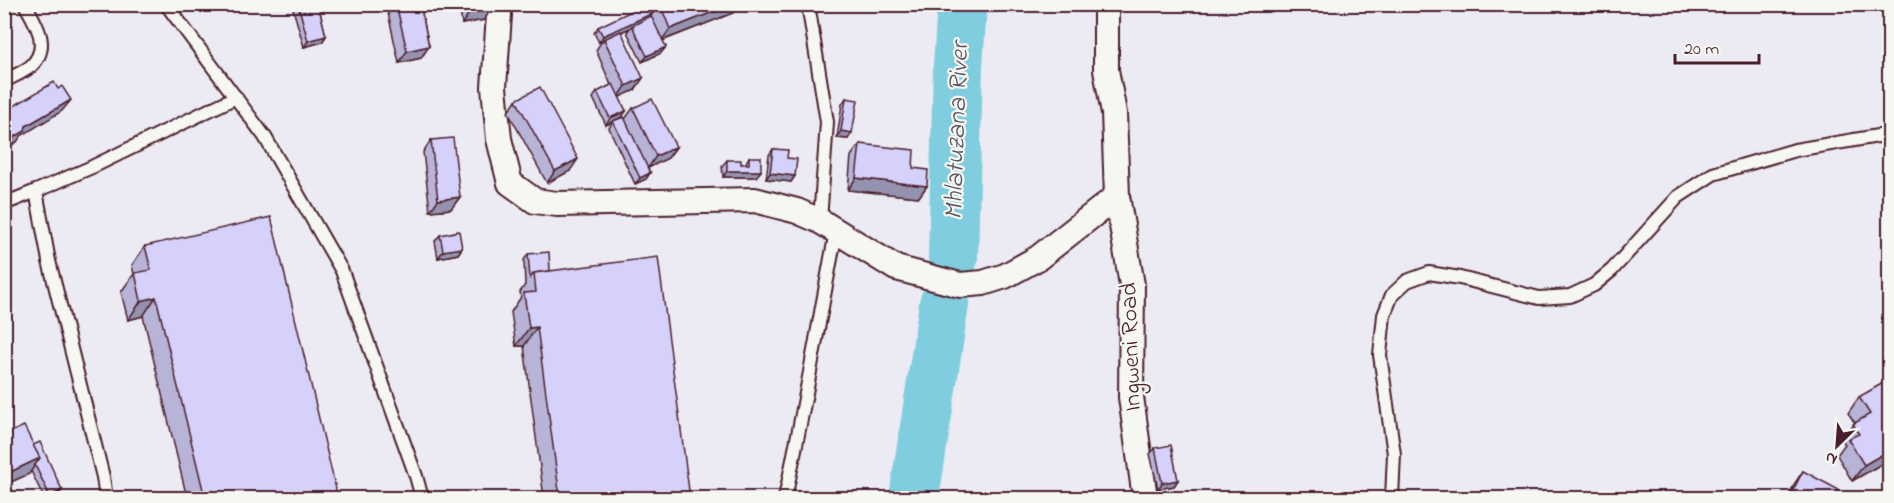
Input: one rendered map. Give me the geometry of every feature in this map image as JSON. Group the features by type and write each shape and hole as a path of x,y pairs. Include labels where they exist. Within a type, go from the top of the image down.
{"street":[{"path":"496,4 499,15 494,87 499,139 510,183 535,201 557,204 754,200 797,211 828,226 896,268 960,285 983,283 1005,276 1038,258 1117,196"},
{"name":"Ingweni Road","path":"1106,4 1106,70 1114,112 1117,196 1132,285 1131,397 1145,498"}],"lane":[{"path":"4,81 34,64 41,47 41,34 25,4"},
{"path":"166,4 265,137 342,271 422,498"},
{"path":"785,498 804,411 828,226 827,122 808,4"},
{"path":"4,204 92,167 236,97"},
{"path":"1392,498 1394,454 1380,355 1384,315 1392,295 1407,281 1429,273 1460,278 1539,298 1570,296 1594,285 1612,270 1678,197 1713,174 1795,150 1890,136"},
{"path":"36,191 49,261 103,477 106,498"}],"building":[{"path":"298,4 318,4 326,36 308,41"},
{"path":"396,4 420,4 429,46 407,51"},
{"path":"469,4 492,4 492,8 470,12"},
{"path":"649,4 653,13 603,36 598,27"},
{"path":"660,4 733,4 670,29"},
{"path":"651,16 666,47 647,56 632,26"},
{"path":"621,31 643,78 626,86 604,39"},
{"path":"54,82 58,89 62,86 71,100 26,126 25,131 4,143 4,112"},
{"path":"613,84 626,111 610,118 597,92"},
{"path":"540,87 578,159 555,171 516,100"},
{"path":"846,98 858,100 852,133 841,131"},
{"path":"652,99 676,147 656,156 633,108"},
{"path":"624,117 650,173 640,178 613,121"},
{"path":"453,138 460,197 438,200 431,140"},
{"path":"860,144 914,150 913,168 928,170 927,186 856,178"},
{"path":"773,149 788,150 787,158 797,159 795,176 770,173"},
{"path":"749,157 761,157 761,171 727,171 727,160 741,160 741,164 749,164"},
{"path":"271,217 338,498 205,498 156,297 141,301 135,273 151,270 145,246"},
{"path":"459,231 462,248 443,251 440,235"},
{"path":"549,252 550,271 534,273 530,278 528,254"},
{"path":"658,257 690,498 560,498 537,327 529,328 524,293 536,292 534,273"},
{"path":"1890,379 1890,450 1864,465 1848,439 1859,434 1853,424 1870,414 1859,397"},
{"path":"24,426 40,458 4,475 4,435"},
{"path":"40,442 62,490 50,496 35,465 40,458 33,445"},
{"path":"1171,445 1178,480 1162,483 1155,448"},
{"path":"1803,471 1839,490 1834,498 1789,498"}],"waterway":[{"name":"Mhlatuzana River","path":"953,258 958,66 962,4"},
{"name":"Mhlatuzana River","path":"914,498 944,304"}]}
